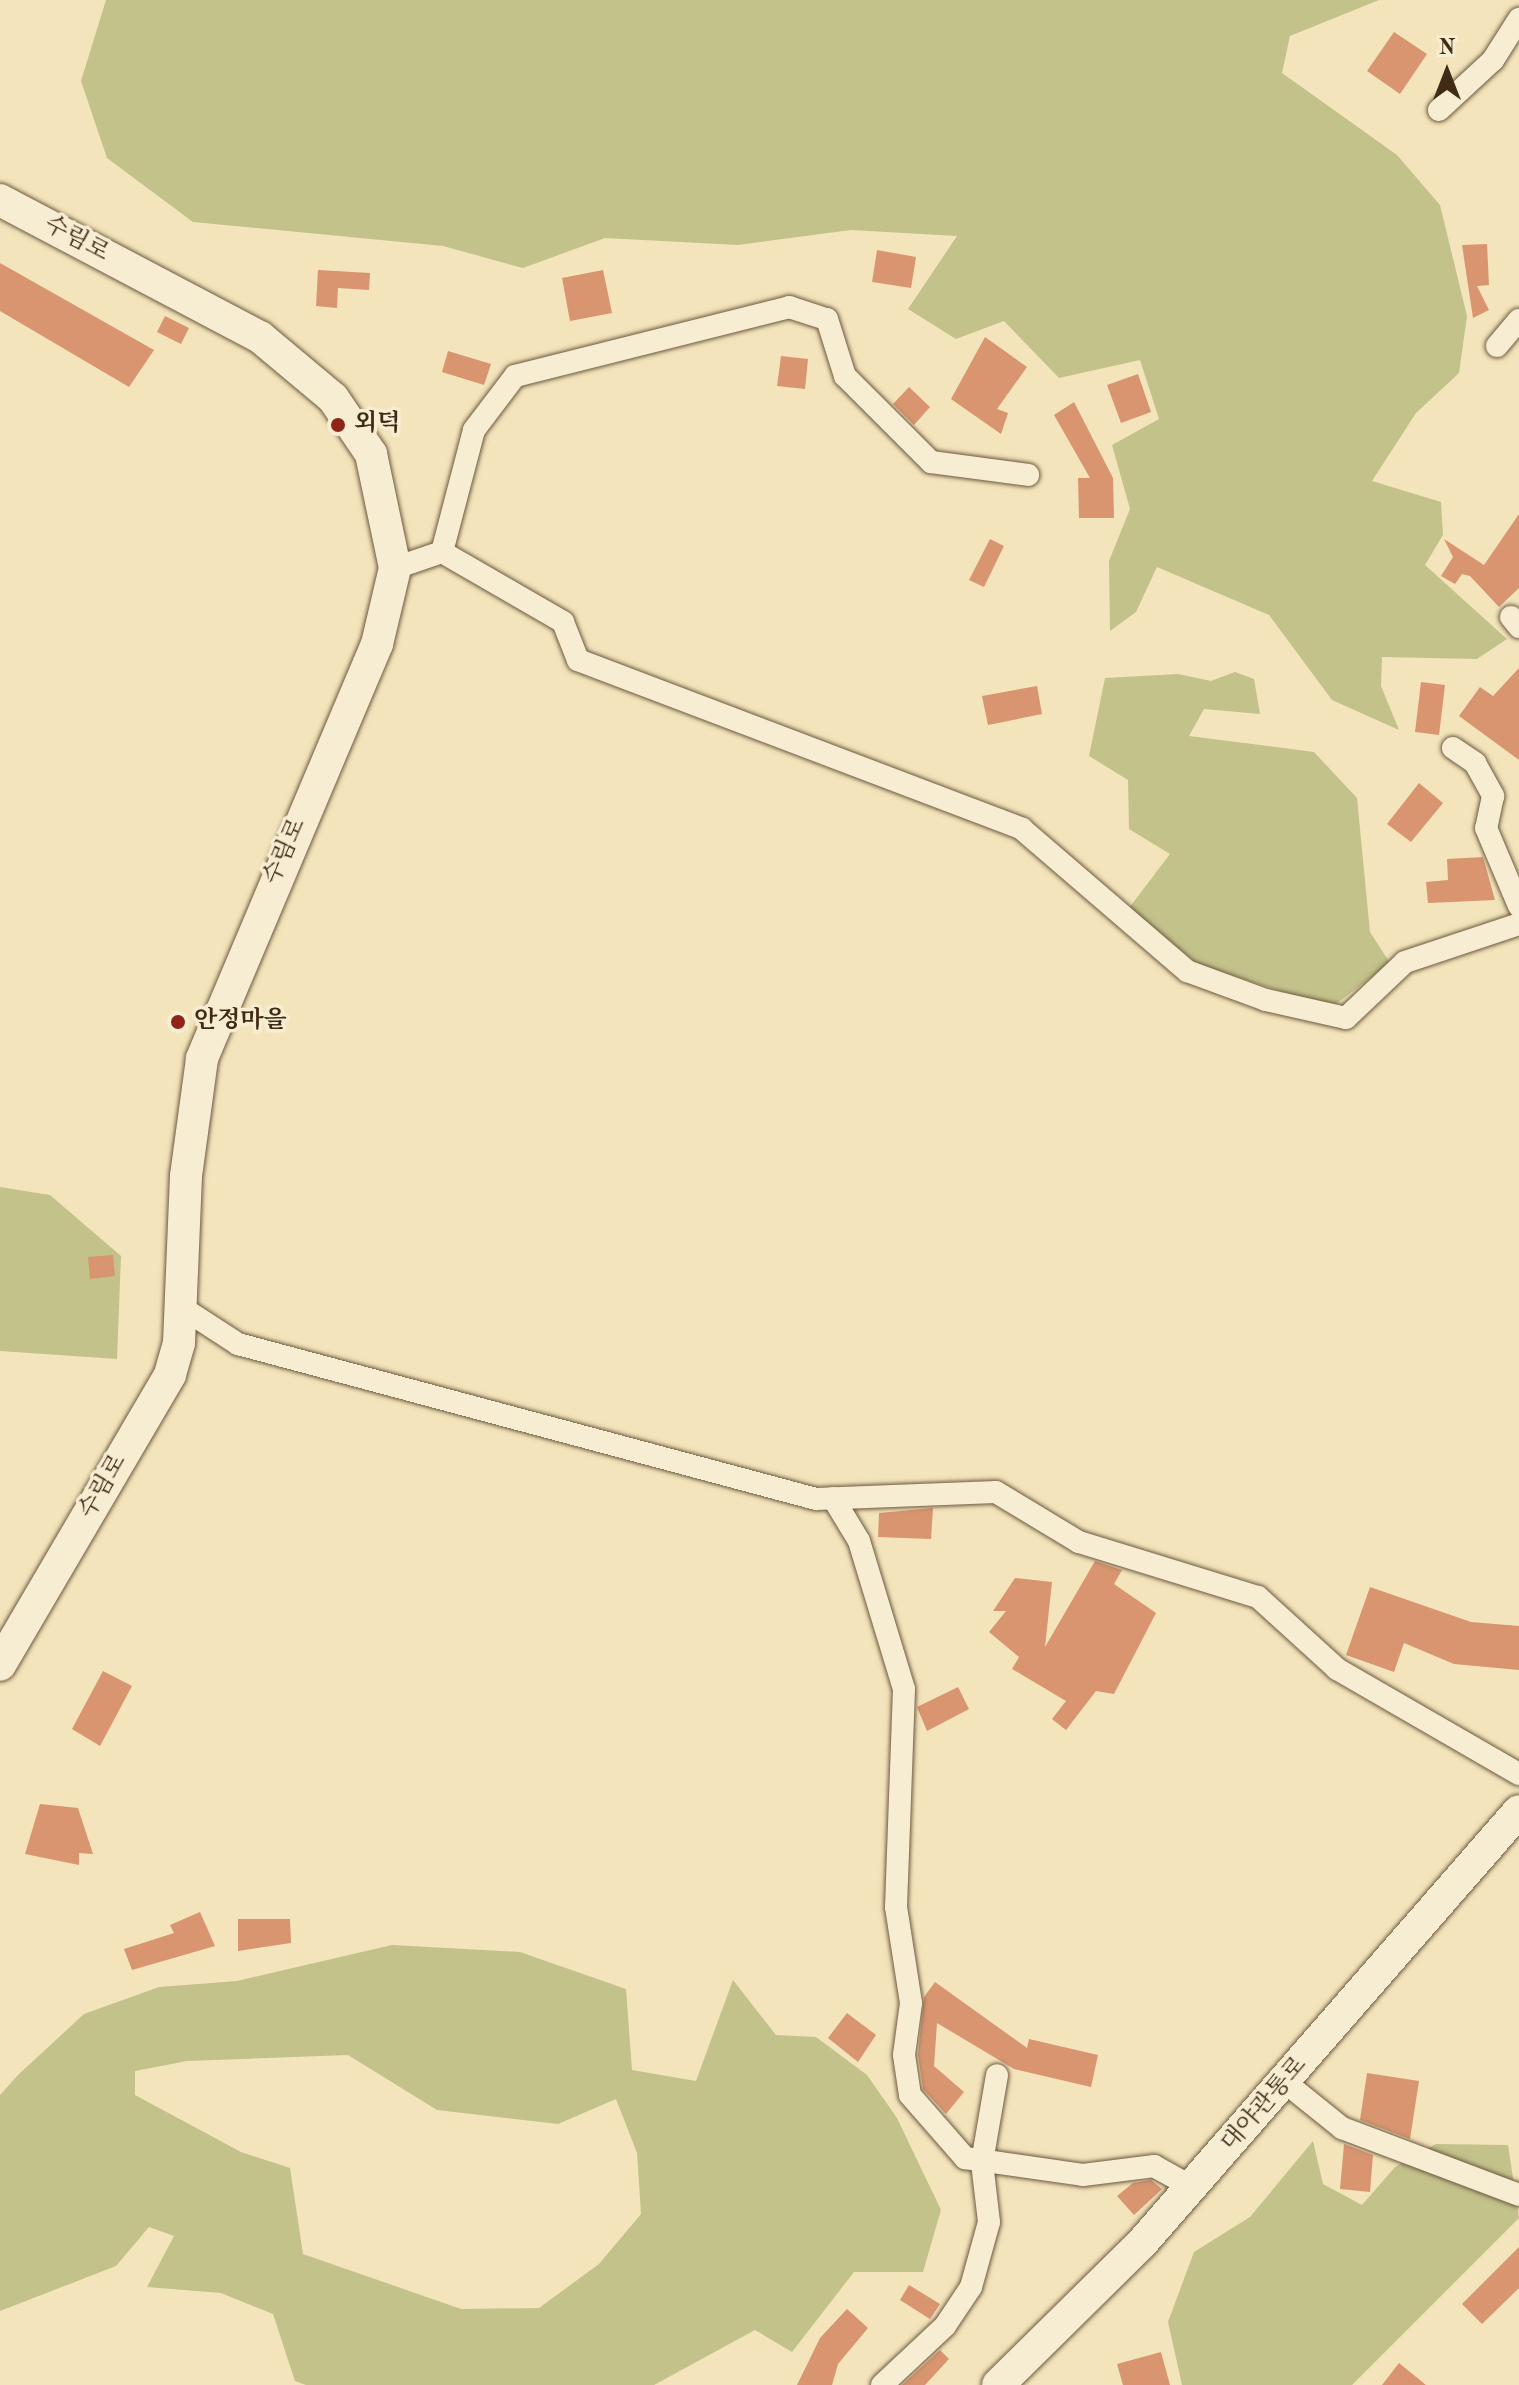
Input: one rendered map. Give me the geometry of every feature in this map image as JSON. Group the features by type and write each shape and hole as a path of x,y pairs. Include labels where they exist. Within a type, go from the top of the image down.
{"main road":[{"name":"수림로","path":"0,200 260,337 333,398 371,454 395,568 377,644 202,1059 186,1176 181,1307 170,1375 0,1665"},
{"name":"대야관통로","path":"998,2385 1192,2187 1286,2083 1519,1811"}],"street":[{"path":"1439,110 1493,60 1519,19"},
{"path":"442,552 474,430 515,376 789,307 827,319 845,376 931,462 1028,475"},
{"path":"1497,346 1519,320"},
{"path":"395,568 442,552 563,622 578,660 1022,829 1187,971 1266,1000 1346,1018 1405,962 1519,924"},
{"path":"1453,748 1475,763 1493,796 1486,828 1519,906"},
{"path":"181,1307 238,1344 833,1498 996,1492 1079,1542 1258,1597 1337,1669 1519,1774"},
{"path":"833,1498 859,1541 904,1689 896,1907 911,2003 904,2055 910,2095 965,2158 1083,2175 1154,2166 1192,2187"},
{"path":"882,2385 945,2326 971,2287 989,2222 982,2162 997,2075"},
{"path":"1286,2083 1342,2128 1519,2195"}],"shaded area":[{"path":"106,0 1379,0 1290,36 1282,73 1397,155 1440,205 1467,316 1459,373 1416,413 1372,481 1441,502 1443,535 1425,565 1507,639 1477,659 1382,657 1381,686 1399,730 1332,700 1269,615 1157,567 1136,612 1110,631 1109,561 1130,509 1112,445 1159,419 1140,360 1059,378 1004,321 956,339 908,309 957,236 851,230 738,245 605,238 523,268 443,246 193,222 107,158 81,81"},
{"path":"1235,672 1254,679 1260,714 1204,709 1189,736 1314,752 1357,798 1370,932 1390,963 1332,1007 1199,965 1129,908 1170,854 1129,829 1128,780 1089,756 1105,678 1178,674 1211,681"},
{"path":"0,1187 50,1195 121,1256 117,1359 0,1351"},
{"path":"392,1945 520,1952 626,1989 632,2070 696,2081 733,1980 776,2035 816,2037 867,2075 897,2118 941,2210 923,2272 854,2272 792,2352 755,2330 654,2385 306,2385 295,2381 273,2314 221,2293 147,2287 174,2236 149,2227 116,2266 0,2311 0,2095 84,2014 159,1987 237,1981","holes":["348,2055 437,2110 558,2124 616,2099 637,2153 641,2214 599,2264 539,2308 461,2309 303,2254 290,2168 241,2152 135,2095 135,2071 187,2061"]},
{"path":"1313,2141 1323,2184 1362,2205 1395,2167 1436,2144 1508,2145 1519,2218 1352,2385 1182,2385 1168,2322 1194,2252 1250,2217"}],"building":[{"path":"1394,32 1427,54 1400,94 1367,71"},
{"path":"1487,244 1489,285 1477,286 1489,310 1473,318 1462,245"},
{"path":"877,250 916,257 911,288 872,282"},
{"path":"0,263 154,350 129,387 0,311"},
{"path":"318,270 370,273 369,290 338,288 337,308 316,306"},
{"path":"603,270 612,313 570,321 562,278"},
{"path":"165,316 189,328 181,344 157,332"},
{"path":"985,337 1027,367 997,409 1008,413 1001,434 951,399"},
{"path":"448,351 491,364 484,385 442,372"},
{"path":"781,356 808,359 805,389 777,386"},
{"path":"1138,374 1151,412 1121,423 1107,385"},
{"path":"909,387 930,407 914,425 893,404"},
{"path":"1074,402 1113,478 1114,518 1079,518 1078,478 1090,478 1054,415"},
{"path":"1519,514 1519,588 1499,607 1470,576 1462,574 1455,584 1441,576 1453,557 1444,539 1484,565"},
{"path":"990,539 1004,546 984,587 969,580"},
{"path":"1519,668 1519,760 1459,716 1480,687 1493,696"},
{"path":"1421,682 1445,685 1439,735 1415,732"},
{"path":"1037,686 1042,714 988,725 982,696"},
{"path":"1419,783 1443,803 1411,842 1387,824"},
{"path":"1483,857 1495,900 1428,903 1426,882 1448,880 1447,859"},
{"path":"113,1255 115,1276 90,1279 88,1257"},
{"path":"933,1508 931,1539 878,1537 879,1513"},
{"path":"1095,1561 1122,1570 1114,1584 1156,1613 1114,1694 1096,1691 1066,1730 1052,1719 1066,1701 1012,1669 1019,1657 989,1632 1006,1611 993,1611 1015,1578 1052,1582 1045,1647"},
{"path":"1370,1587 1471,1622 1519,1626 1519,1670 1454,1664 1404,1643 1394,1672 1346,1655"},
{"path":"103,1671 132,1686 100,1746 72,1729"},
{"path":"958,1687 969,1709 927,1731 917,1707"},
{"path":"40,1804 78,1808 93,1854 79,1853 79,1865 25,1854"},
{"path":"200,1912 215,1946 132,1970 124,1949 174,1933 170,1925"},
{"path":"238,1919 290,1919 291,1943 238,1951"},
{"path":"935,1982 1027,2048 1029,2039 1098,2055 1091,2087 1014,2069 937,2023 934,2066 964,2092 946,2114 923,2089 918,2055 924,1997"},
{"path":"847,2013 876,2035 858,2062 828,2038"},
{"path":"1367,2073 1419,2081 1410,2139 1360,2120"},
{"path":"1344,2144 1373,2155 1370,2192 1340,2189"},
{"path":"1151,2180 1162,2189 1134,2215 1117,2196 1133,2183"},
{"path":"1519,2247 1519,2288 1482,2324 1462,2304"},
{"path":"909,2285 940,2304 930,2319 900,2300"},
{"path":"847,2309 868,2328 838,2364 832,2385 797,2385 820,2338"},
{"path":"940,2350 949,2359 925,2385 902,2385"},
{"path":"1161,2352 1170,2385 1123,2385 1117,2364"},
{"path":"1399,2363 1426,2385 1382,2385"}],"place":[{"name":"외덕","path":"338,425"},
{"name":"안정마을","path":"178,1022"}]}
